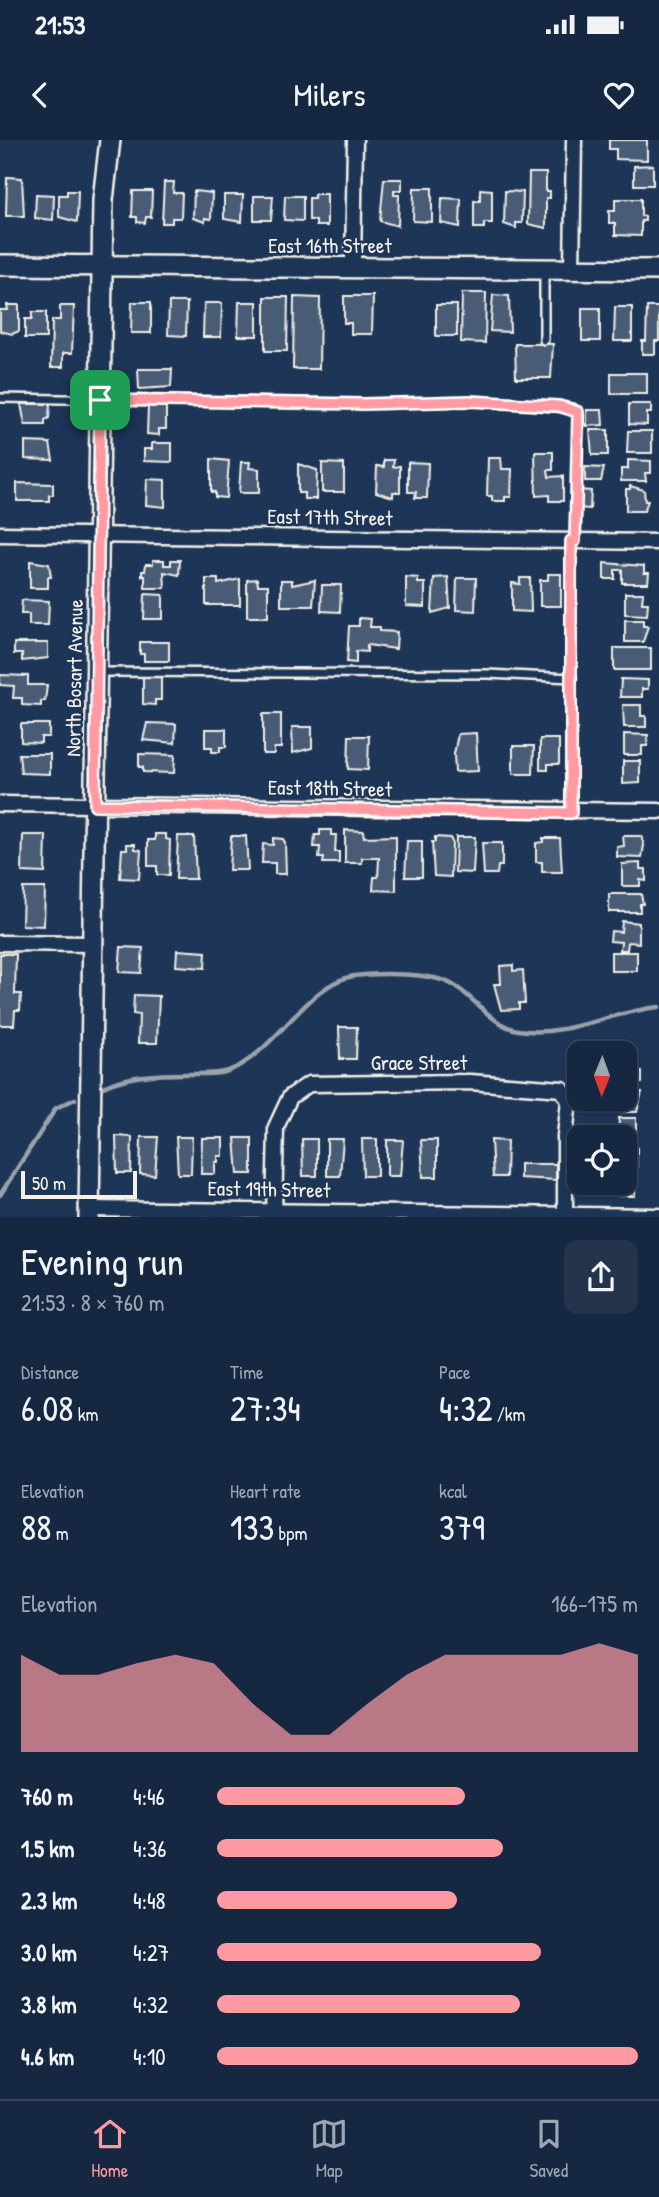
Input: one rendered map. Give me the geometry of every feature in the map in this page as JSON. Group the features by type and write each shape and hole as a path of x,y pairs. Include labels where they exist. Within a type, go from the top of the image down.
{"street":[{"name":"North Bosart Avenue","path":"89,1213 103,200 110,140"},
{"path":"354,268 355,140"},
{"path":"572,269 574,140"},
{"name":"East 16th Street","path":"0,265 659,270"},
{"name":"East 17th Street","path":"0,534 659,542"},
{"name":"East 18th Street","path":"0,804 571,813 659,811"},
{"path":"0,943 92,944"},
{"name":"Grace Street","path":"274,1214 275,1135 281,1111 290,1097 309,1084 470,1082 562,1089 569,1101 565,1136 565,1214"},
{"name":"East 19th Street","path":"89,1213 659,1216"}],"lane":[{"path":"544,269 544,340"},
{"path":"0,398 364,404 470,401 573,408 579,416 573,541 571,813"},
{"path":"97,672 488,674 572,678"}],"building":[{"path":"609,140 647,140 647,160 616,159 616,149 609,149"},
{"path":"653,165 653,185 634,185 634,166"},
{"path":"529,173 546,173 546,191 550,191 550,198 546,198 546,228 528,224"},
{"path":"7,177 22,178 24,216 6,216"},
{"path":"384,179 402,179 402,190 394,190 394,195 399,195 398,226 380,221"},
{"path":"164,182 174,182 173,193 182,193 181,218 172,218 172,223 162,223"},
{"path":"414,188 432,188 432,222 413,221"},
{"path":"480,189 492,190 492,223 484,223 484,228 474,228 474,201 480,201"},
{"path":"67,191 78,191 77,222 59,217 59,195 67,195"},
{"path":"133,191 152,191 151,217 146,217 145,223 137,222 137,217 132,217"},
{"path":"194,191 212,193 211,219 205,218 205,222 193,218"},
{"path":"505,191 523,192 522,223 516,223 516,228 504,224"},
{"path":"36,194 54,195 53,220 35,218"},
{"path":"314,194 327,194 327,226 316,226 316,220 309,220 309,198 314,198"},
{"path":"224,195 243,195 242,222 224,219"},
{"path":"254,196 273,196 271,220 254,220"},
{"path":"285,196 303,196 303,221 284,220"},
{"path":"442,198 461,199 460,227 441,223"},
{"path":"615,199 641,199 641,216 645,216 645,221 641,221 641,236 615,235 615,223 609,223 609,211 615,211"},
{"path":"462,293 486,293 485,343 461,342"},
{"path":"493,295 509,296 510,332 490,331"},
{"path":"344,296 373,296 372,334 351,334 351,323 344,323"},
{"path":"265,297 288,297 287,351 265,351"},
{"path":"294,297 320,298 319,369 293,369"},
{"path":"132,302 151,302 151,333 131,333"},
{"path":"169,302 187,302 186,336 168,335"},
{"path":"239,302 257,302 257,336 238,336"},
{"path":"204,303 222,303 221,337 203,337"},
{"path":"7,305 19,305 19,331 12,334 0,331 0,310 8,310"},
{"path":"436,305 457,305 457,336 436,336"},
{"path":"60,306 74,306 72,353 63,353 63,367 51,367 52,320 60,320"},
{"path":"615,307 632,307 632,341 614,341"},
{"path":"647,307 659,307 659,341 655,341 655,354 642,354 642,341 646,341"},
{"path":"582,308 600,308 600,341 582,341"},
{"path":"32,312 46,312 46,338 25,338 25,319 32,319"},
{"path":"515,344 553,344 551,378 516,378"},
{"path":"138,369 172,369 171,387 139,389"},
{"path":"611,373 647,373 647,394 611,394"},
{"path":"21,404 50,404 49,418 45,420 45,425 25,425"},
{"path":"629,404 651,404 651,413 647,413 647,425 629,424"},
{"path":"148,406 166,406 166,429 159,429 159,435 147,434"},
{"path":"587,410 602,410 603,425 587,426"},
{"path":"590,430 608,430 608,455 592,455"},
{"path":"628,431 652,431 652,453 627,453"},
{"path":"25,442 50,443 53,460 25,459"},
{"path":"152,443 172,443 172,462 144,461 144,449 152,449"},
{"path":"535,452 553,452 553,470 548,470 549,477 563,476 563,501 549,501 549,495 536,496"},
{"path":"488,458 501,458 502,469 512,469 511,497 505,497 505,501 492,501 492,496 487,496"},
{"path":"211,459 229,461 226,498 215,497 215,492 211,492"},
{"path":"384,460 394,460 393,467 400,466 400,492 393,492 393,497 376,492 377,466 384,467"},
{"path":"628,460 651,461 651,473 645,473 646,481 621,481 621,469 628,469"},
{"path":"241,462 250,462 249,468 259,469 259,493 239,493"},
{"path":"408,462 428,463 427,498 415,498 416,492 408,492"},
{"path":"322,463 344,464 344,492 322,492"},
{"path":"298,464 317,470 316,499 304,499 304,493 298,493"},
{"path":"585,467 604,468 601,481 585,481"},
{"path":"147,479 165,480 165,507 146,505"},
{"path":"17,483 53,484 53,495 49,495 49,501 17,501"},
{"path":"630,486 644,490 645,501 648,501 644,511 626,511 626,489 630,489"},
{"path":"579,490 591,491 590,509 578,508"},
{"path":"153,560 164,560 164,565 171,565 171,560 180,560 179,575 164,572 165,588 145,588 142,571 145,571 146,564 153,564"},
{"path":"30,561 49,564 51,577 48,577 48,588 30,588"},
{"path":"604,563 644,566 644,573 649,573 648,583 622,583 622,570 615,570 615,579 604,579"},
{"path":"548,574 561,574 561,606 540,606 540,580 548,580"},
{"path":"406,577 418,578 418,583 425,583 425,607 406,606"},
{"path":"448,577 450,608 432,613 434,578"},
{"path":"457,578 476,578 475,611 456,610"},
{"path":"520,578 530,578 531,612 512,611 512,583 520,584"},
{"path":"206,579 218,579 218,584 240,579 240,605 206,605"},
{"path":"257,579 258,585 268,585 268,617 247,617 247,580"},
{"path":"281,580 292,580 292,585 315,580 313,606 281,606"},
{"path":"322,585 341,585 340,612 321,611"},
{"path":"625,593 643,593 642,603 648,603 647,615 625,614"},
{"path":"145,594 163,595 163,619 144,619"},
{"path":"22,600 49,601 48,625 29,625 29,614 21,614"},
{"path":"359,618 371,619 370,627 380,627 380,631 397,632 396,649 367,645 367,652 356,651 356,663 347,662 349,626 359,626"},
{"path":"625,620 643,620 643,626 648,626 643,642 625,642"},
{"path":"140,642 169,642 169,661 144,661 144,654 140,654"},
{"path":"14,643 48,643 48,658 22,661 22,654 14,654"},
{"path":"614,648 651,648 651,670 614,670"},
{"path":"0,675 28,676 28,685 47,685 45,701 41,701 41,706 22,705 22,698 13,698 14,686 0,685"},
{"path":"143,676 161,676 161,700 155,700 155,705 143,704"},
{"path":"621,679 648,680 648,689 642,689 642,697 620,697"},
{"path":"623,705 641,705 641,716 646,716 646,727 624,727"},
{"path":"263,714 281,714 281,748 274,748 274,754 263,754"},
{"path":"147,723 176,724 175,743 143,740"},
{"path":"21,724 49,724 49,737 41,737 41,743 21,742"},
{"path":"292,727 312,727 312,748 293,753"},
{"path":"205,729 226,729 226,747 220,747 220,752 212,752 212,747 205,747"},
{"path":"476,733 478,771 455,772 454,754 458,734"},
{"path":"624,734 648,735 647,746 642,746 642,755 624,755"},
{"path":"349,736 369,736 368,770 348,769"},
{"path":"540,739 559,739 559,764 548,764 548,770 540,770"},
{"path":"513,746 534,746 533,774 513,774"},
{"path":"19,754 50,754 50,774 21,773"},
{"path":"139,754 175,755 174,773 143,772 143,767 139,767"},
{"path":"623,761 640,761 640,783 623,784"},
{"path":"320,830 331,830 331,835 336,835 335,852 339,852 339,863 323,863 324,858 319,858 320,847 314,847 315,835 320,835"},
{"path":"345,830 363,831 364,837 396,836 396,891 373,890 374,877 378,877 379,858 362,858 362,863 345,863"},
{"path":"155,834 166,834 166,839 170,840 169,875 157,875 157,866 148,866 148,840 155,840"},
{"path":"23,835 46,835 45,873 22,872"},
{"path":"178,836 194,836 196,879 176,879"},
{"path":"231,836 246,836 248,870 229,870"},
{"path":"623,836 641,836 644,845 642,858 617,857 617,847 624,846"},
{"path":"435,837 450,838 452,842 451,877 434,876 432,842 435,842"},
{"path":"456,837 475,837 473,873 455,872"},
{"path":"273,838 283,839 285,843 286,874 275,874 275,863 262,863 263,844 273,845"},
{"path":"543,838 560,838 562,872 542,872 542,862 536,862 536,843 543,842"},
{"path":"407,841 422,841 422,877 405,877"},
{"path":"482,843 502,843 502,866 498,866 497,874 484,874"},
{"path":"127,844 135,844 135,849 141,850 139,879 120,878 122,849 127,849"},
{"path":"640,863 640,869 646,869 646,881 640,880 640,886 622,886 622,864"},
{"path":"23,888 45,888 44,926 22,925"},
{"path":"609,894 641,894 643,904 640,904 640,912 609,912"},
{"path":"622,921 639,923 639,943 628,942 627,950 620,950 621,942 610,941 611,931 621,932"},
{"path":"121,947 143,948 141,973 119,972"},
{"path":"177,950 206,952 205,968 176,966"},
{"path":"611,952 637,952 637,971 611,971"},
{"path":"0,954 16,954 15,994 21,994 20,1010 15,1010 14,1025 0,1025"},
{"path":"513,965 513,971 523,970 525,1003 519,1003 519,1009 501,1010 494,984 501,984 500,966"},
{"path":"134,995 159,996 157,1043 138,1043 139,1015 133,1014"},
{"path":"339,1027 357,1027 356,1059 340,1059"},
{"path":"637,1072 642,1072 642,1083 637,1083"},
{"path":"637,1092 642,1092 637,1112 595,1112 637,1111"},
{"path":"619,1118 636,1118 636,1125 619,1125"},
{"path":"116,1136 132,1137 131,1173 117,1173"},
{"path":"141,1137 158,1137 155,1175 140,1174"},
{"path":"176,1137 192,1137 191,1174 178,1174"},
{"path":"202,1138 223,1138 223,1156 218,1156 218,1162 215,1162 215,1174 201,1174"},
{"path":"235,1138 252,1138 252,1174 238,1174"},
{"path":"302,1139 317,1139 317,1176 303,1176"},
{"path":"327,1139 343,1139 340,1176 327,1176"},
{"path":"362,1139 377,1139 377,1176 363,1176"},
{"path":"387,1140 403,1140 400,1176 387,1176"},
{"path":"421,1140 437,1140 437,1177 423,1177"},
{"path":"491,1140 507,1141 506,1177 493,1177"},
{"path":"520,1164 556,1164 556,1180 520,1178"}],"waterway":[{"path":"103,1087 143,1076 213,1074 228,1071 261,1050 322,991 337,981 354,976 405,974 444,981 461,990 500,1023 518,1030 553,1030 659,1007"},
{"path":"0,1195 56,1108 75,1099"}],"route":[{"path":"100,400 364,404 470,401 559,406 573,408 578,412 575,541 571,541 571,813 95,805 100,400"}]}
